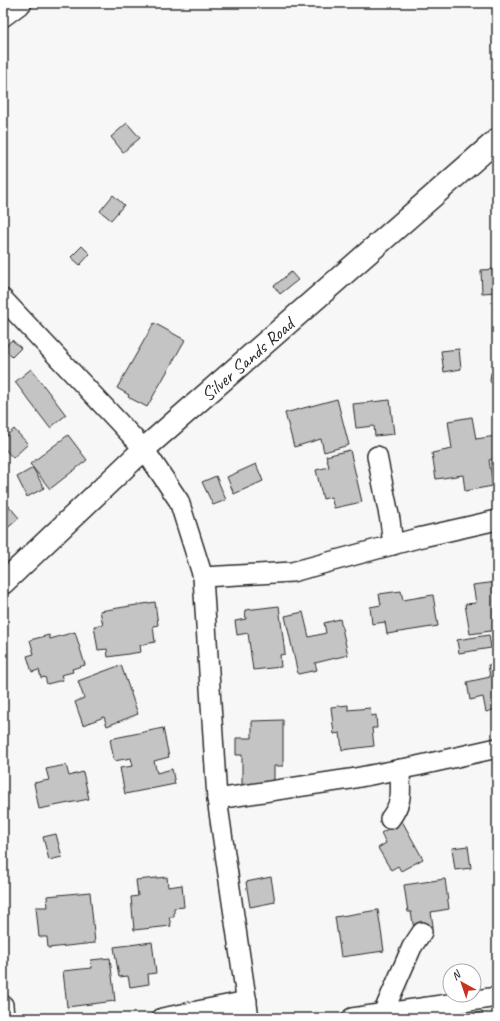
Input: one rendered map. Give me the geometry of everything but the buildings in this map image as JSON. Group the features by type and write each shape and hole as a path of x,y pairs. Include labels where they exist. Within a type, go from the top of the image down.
{"street":[{"path":"3,17 22,3"},
{"name":"Silver Sands Road","path":"3,583 144,449 497,140"},
{"path":"3,299 144,449 179,501 203,577 217,799 248,1010 162,1018"},
{"path":"377,456 390,520 393,545"},
{"path":"203,577 292,572 393,545 497,520"},
{"path":"217,799 350,780 497,748"},
{"path":"390,819 399,805 400,770"},
{"path":"383,1013 412,947 422,932"},
{"path":"352,1018 497,997"},
{"path":"3,1005 4,1018"}]}
